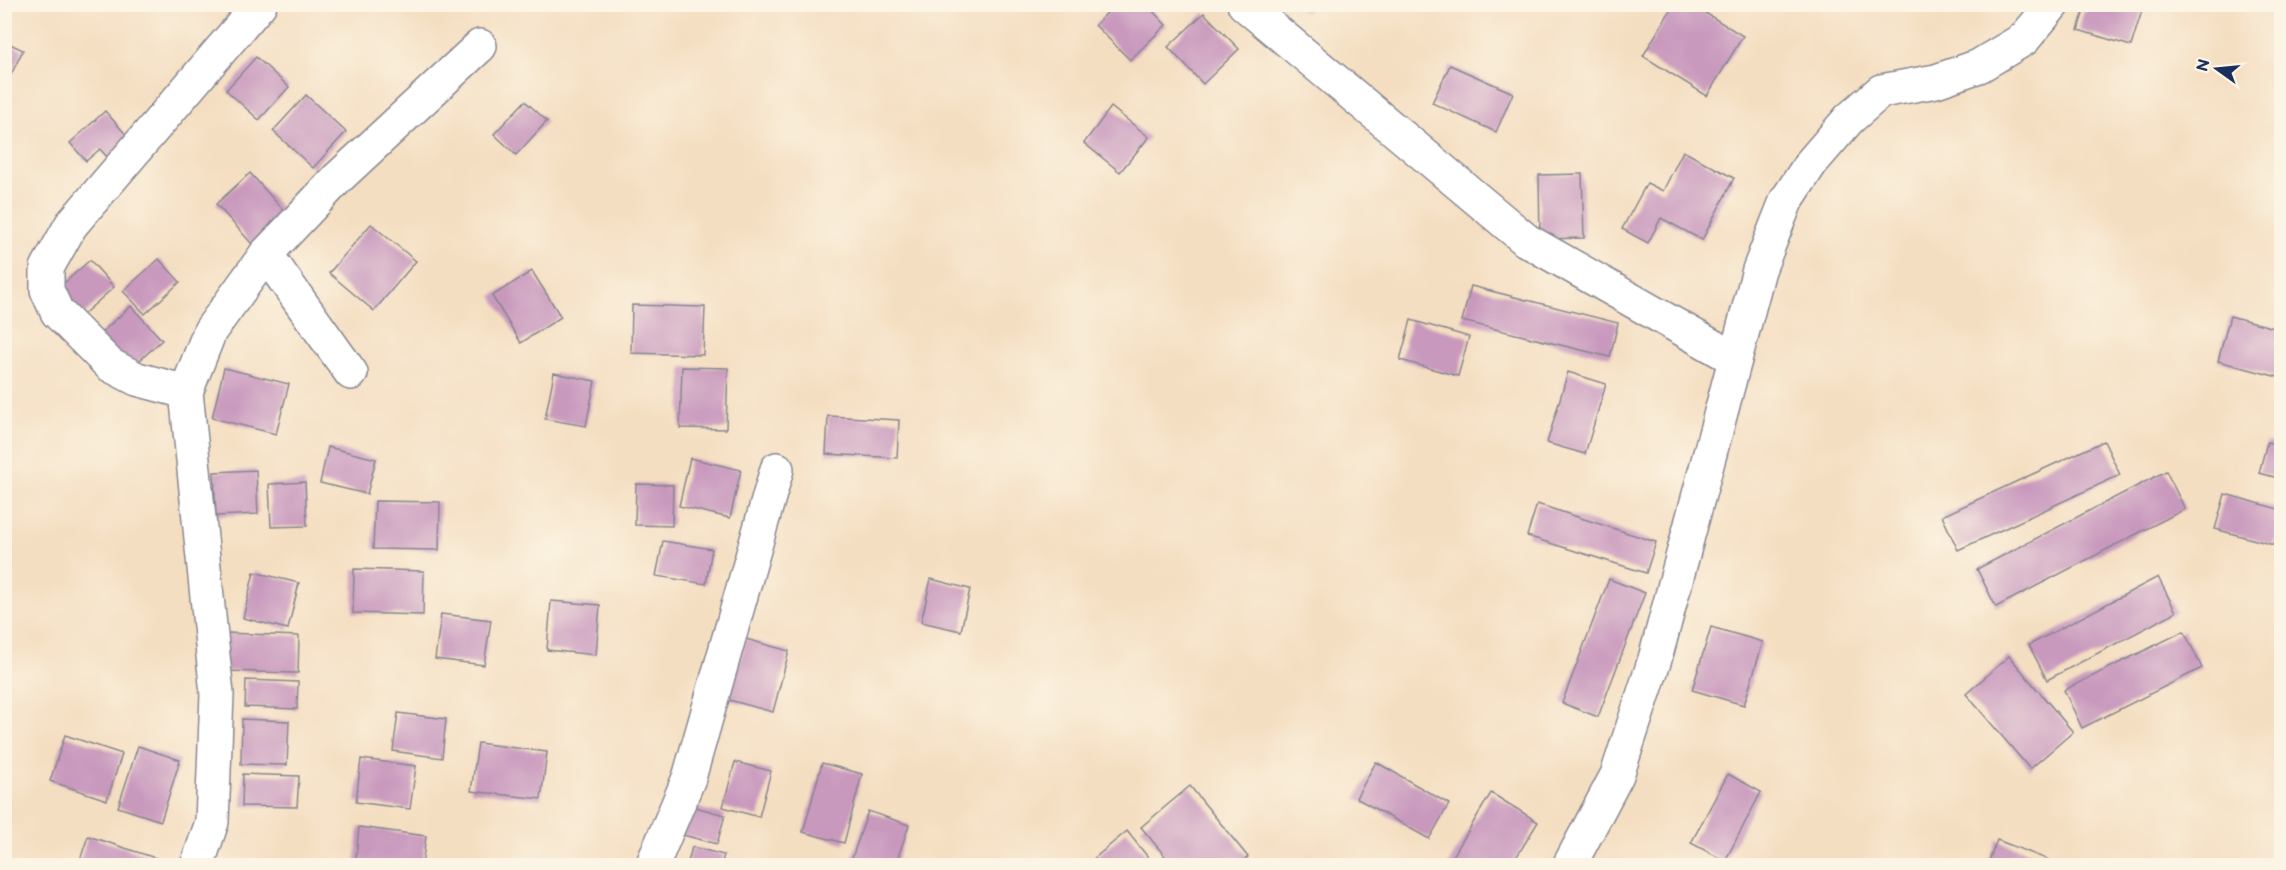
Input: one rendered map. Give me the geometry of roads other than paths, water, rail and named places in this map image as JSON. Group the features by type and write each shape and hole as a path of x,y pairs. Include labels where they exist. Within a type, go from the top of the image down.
{"street":[{"path":"186,392 137,379 110,365 57,312 48,290 47,268 71,225 260,4"},
{"path":"1244,4 1526,240 1735,359"},
{"path":"1569,866 1617,775 1652,670 1759,270 1786,201 1811,163 1849,119 1881,91 1936,81 1979,66 2025,39 2053,4"},
{"path":"196,866 212,822 217,694 186,392 210,331 266,254 338,178 480,45"},
{"path":"266,254 351,373"},
{"path":"652,866 689,778 777,469"}]}
